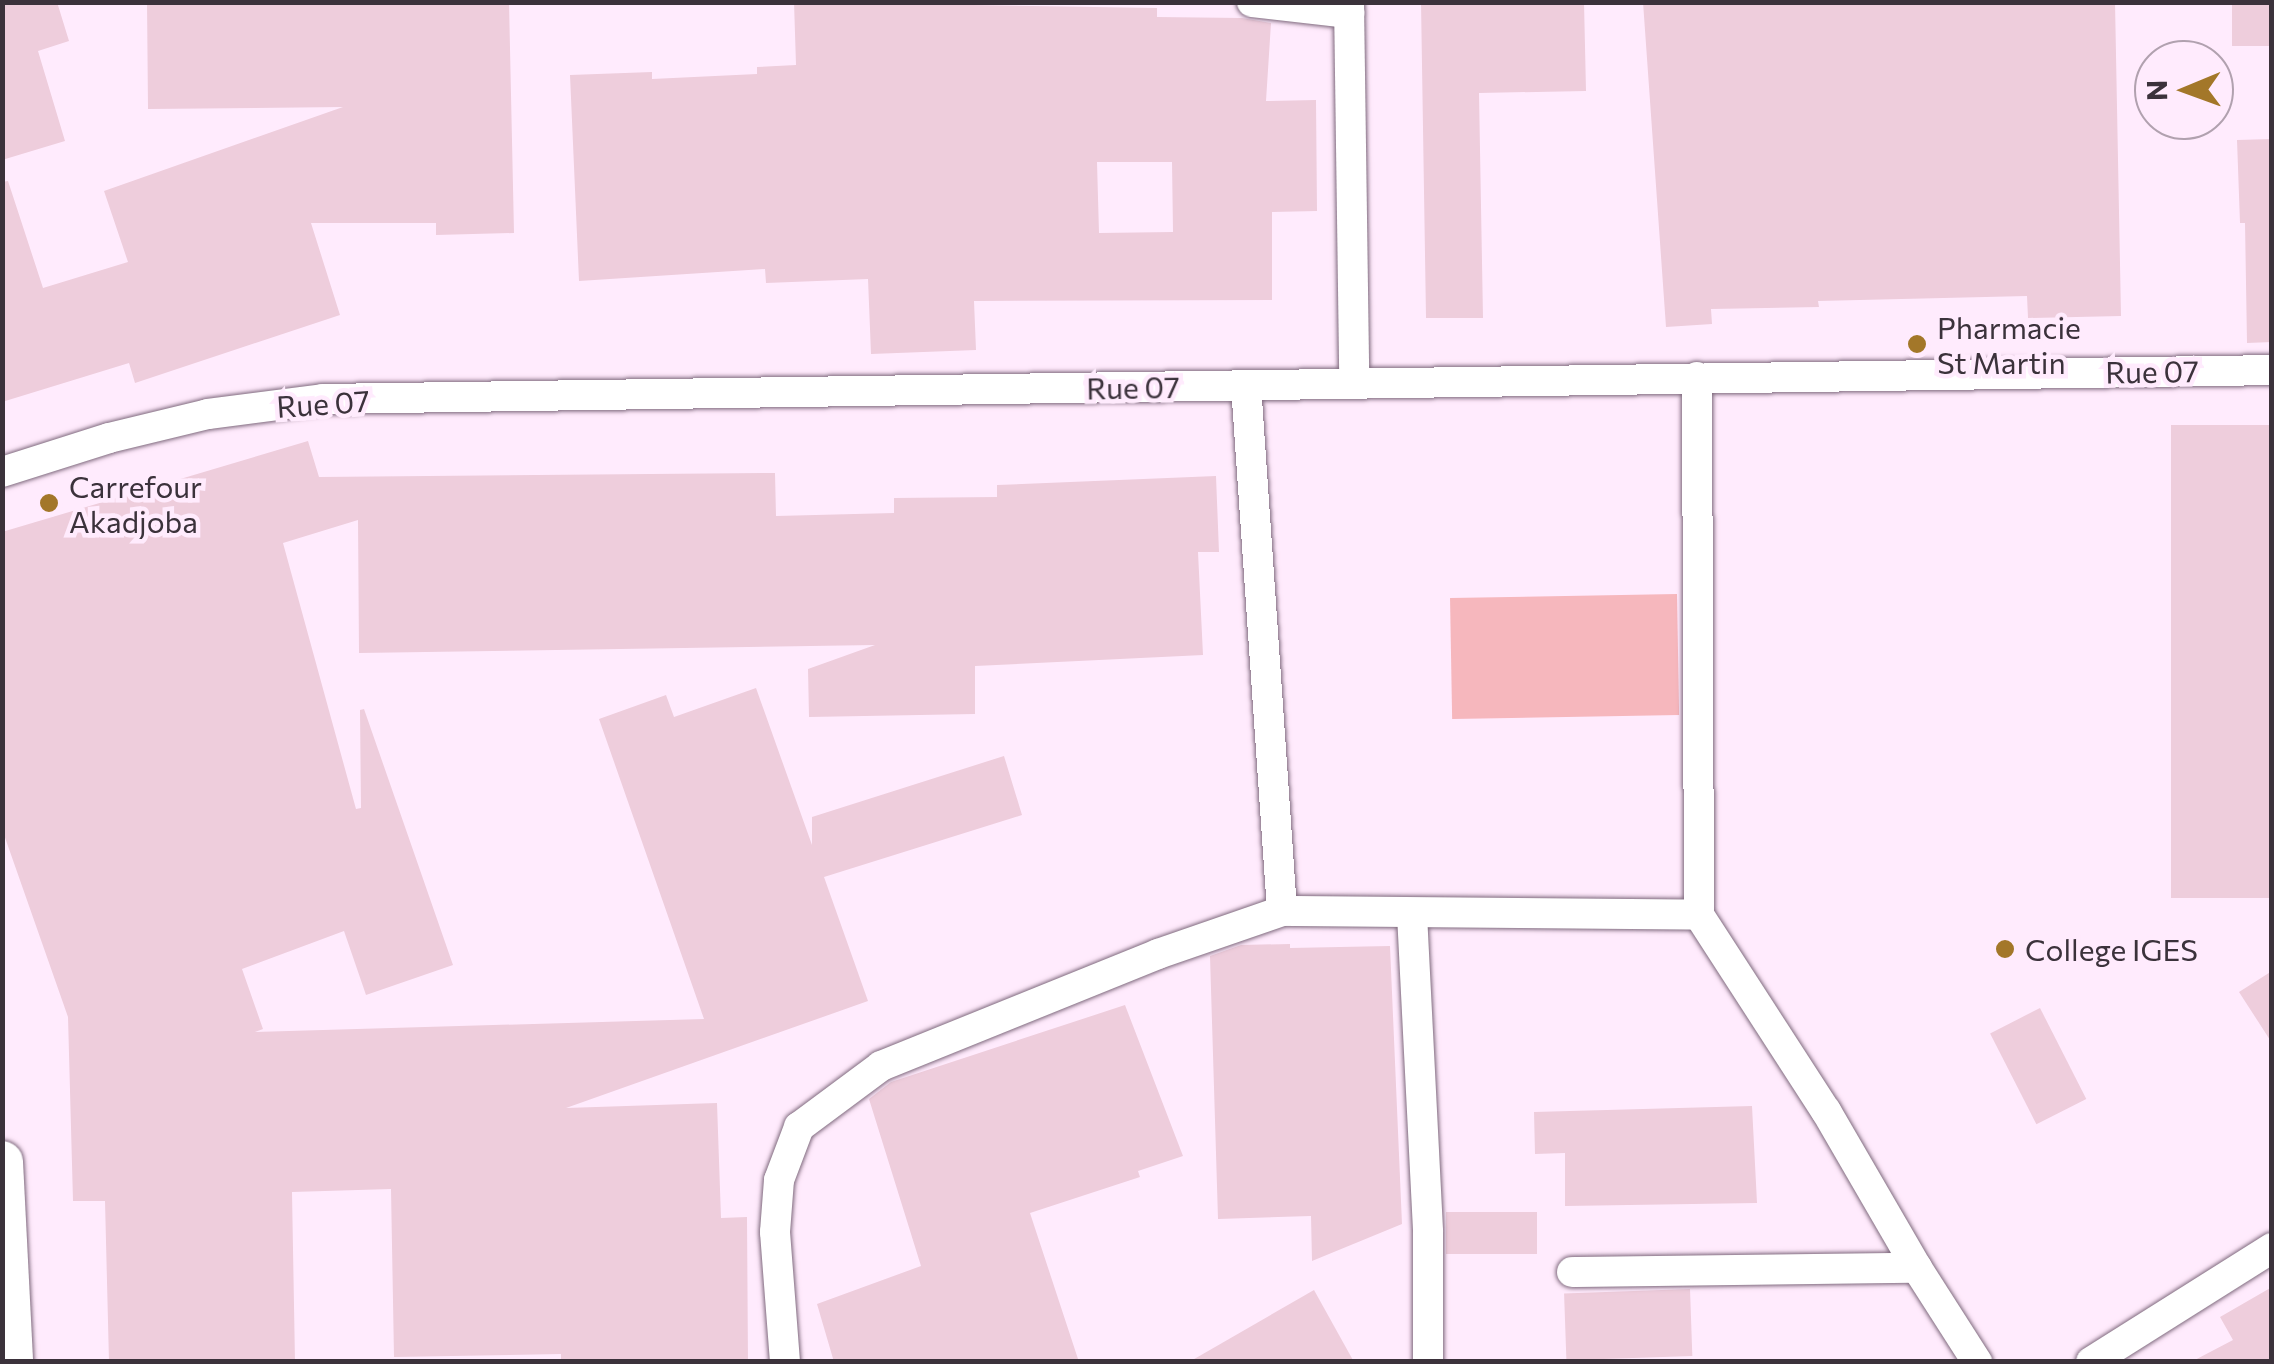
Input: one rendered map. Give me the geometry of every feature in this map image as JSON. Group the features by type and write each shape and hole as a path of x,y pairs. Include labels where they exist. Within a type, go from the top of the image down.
{"main road":[{"path":"2,1162 12,1362"}],"street":[{"path":"1252,2 1349,8 1354,382"},
{"name":"Rue 07","path":"2,472 109,438 208,414 323,400 2272,370"},
{"path":"1698,377 1699,915 1826,1110 1917,1268 1977,1362"},
{"path":"1246,385 1282,911"},
{"path":"784,1362 775,1232 778,1180 799,1127 881,1066 1158,954 1282,911 1412,914 1582,910 1699,915"},
{"path":"1412,914 1428,1232 1428,1362"},
{"path":"2091,1362 2272,1248"},
{"path":"1572,1272 1917,1268"}],"shaded area":[{"path":"1677,594 1679,715 1452,719 1450,598"}],"building":[{"path":"2,2 57,2 69,41 38,51 65,141 2,160"},
{"path":"147,2 509,2 514,233 436,235 436,223 311,223 340,315 135,383 129,363 2,402 2,182 8,181 43,288 128,262 104,191 343,107 148,109"},
{"path":"794,2 1157,8 1157,17 1242,18 1271,23 1266,101 1316,100 1317,211 1272,212 1272,300 974,301 976,350 871,354 868,279 766,283 765,269 579,281 570,75 652,72 652,79 757,74 757,67 796,65","holes":["1097,162 1172,162 1173,232 1099,233"]},
{"path":"1421,2 1584,2 1586,91 1479,93 1483,318 1426,318"},
{"path":"1643,2 2115,2 2121,316 2028,318 2027,296 1818,301 1819,307 1711,309 1712,324 1666,327"},
{"path":"2232,2 2272,2 2272,46 2234,46"},
{"path":"2272,139 2272,342 2247,343 2245,223 2240,223 2237,140"},
{"path":"2171,425 2272,425 2272,898 2171,898"},
{"path":"308,441 319,477 775,473 776,516 894,513 894,498 997,497 997,485 1216,476 1219,552 1198,552 1203,655 975,666 975,714 809,717 808,669 875,645 359,653 358,520 283,543 356,809 361,808 360,710 364,709 453,965 366,995 344,931 242,969 263,1029 255,1032 704,1019 599,719 666,695 674,717 756,688 812,845 812,817 1004,756 1022,815 824,877 868,1001 566,1108 717,1103 721,1218 747,1217 748,1362 561,1362 561,1354 394,1357 391,1189 292,1192 295,1362 109,1362 105,1201 73,1201 68,1017 2,829 2,532"},
{"path":"1290,944 1290,948 1390,946 1402,1224 1312,1261 1311,1216 1218,1219 1210,956 1241,945"},
{"path":"2272,971 2272,1043 2239,992"},
{"path":"1125,1005 1183,1156 1138,1171 1140,1177 1030,1213 1079,1362 834,1362 817,1304 921,1266 869,1099 891,1082"},
{"path":"2040,1008 2086,1099 2036,1124 1990,1033"},
{"path":"1752,1106 1757,1203 1565,1206 1565,1153 1535,1154 1534,1112"},
{"path":"1446,1212 1537,1212 1537,1254 1446,1254"},
{"path":"2272,1287 2272,1362 2191,1362 2233,1340 2220,1317"},
{"path":"1690,1289 1692,1356 1566,1360 1564,1293"},
{"path":"1314,1290 1354,1362 1189,1362"}],"place":[{"name":"Pharmacie St Martin","path":"1917,344"},
{"name":"Carrefour Akadjoba","path":"49,503"},
{"name":"College IGES","path":"2005,949"}]}
